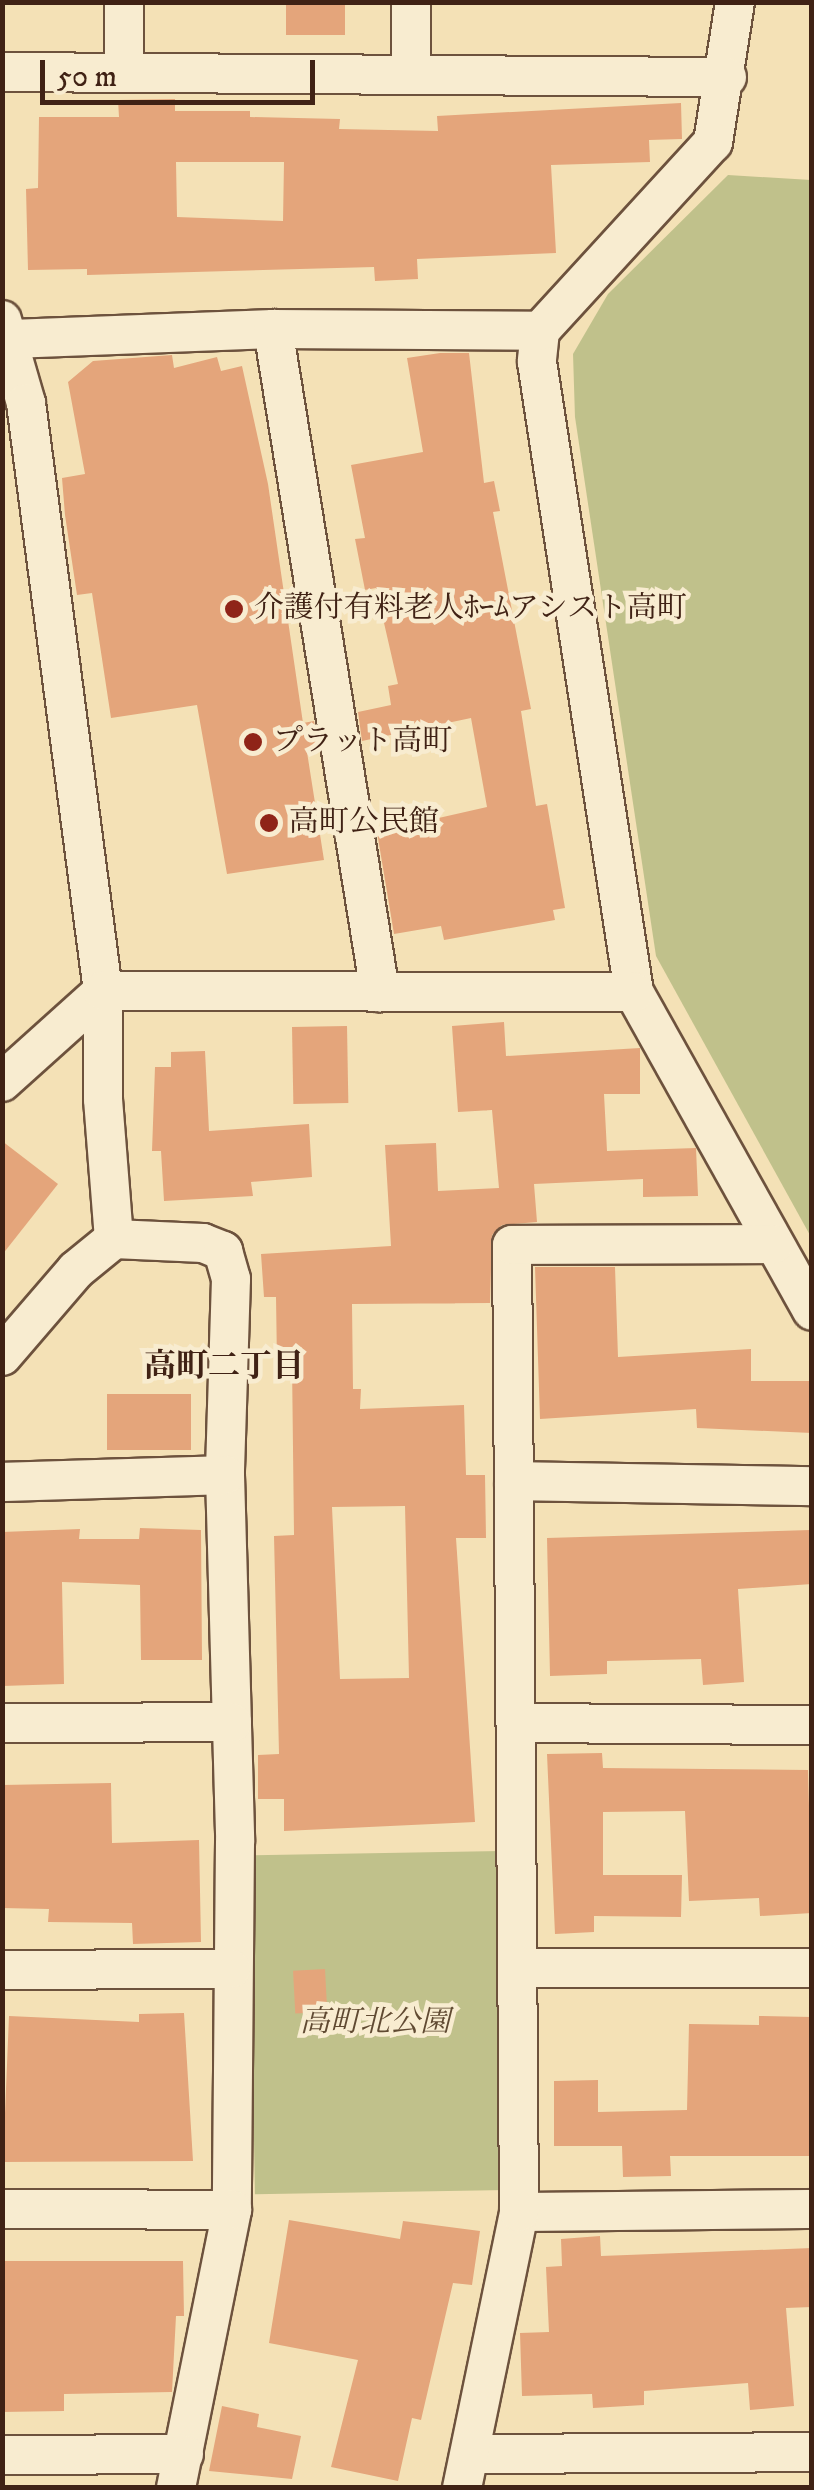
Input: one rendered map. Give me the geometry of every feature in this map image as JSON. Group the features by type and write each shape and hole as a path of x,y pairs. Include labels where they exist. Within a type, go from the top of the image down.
{"street":[{"path":"124,2 124,72"},
{"path":"411,2 411,72"},
{"path":"734,2 726,77 713,142 540,331 537,362 634,992 812,1311"},
{"path":"2,72 726,77"},
{"path":"273,329 380,992"},
{"path":"114,1239 103,1099 104,992 78,766 6,330 540,331"},
{"path":"2,1082 104,992 634,992"},
{"path":"2,1356 76,1270 114,1239 203,1243 223,1251 231,1278 225,1474 232,1722 232,2210 180,2471 2,2455"},
{"path":"773,1244 512,1245 519,2212 466,2471 812,2452"},
{"path":"2,1482 225,1474"},
{"path":"514,1481 812,1486"},
{"path":"2,1723 232,1722"},
{"path":"516,1723 812,1725"},
{"path":"518,1968 812,1968"},
{"path":"2,1970 231,1969"},
{"path":"2,2209 232,2210"},
{"path":"519,2212 812,2209"}],"green space":[{"path":"728,175 811,180 811,1237 656,956 575,417 573,354 608,294"},
{"name":"高町北公園","path":"501,1851 507,2190 255,2194 249,1855"}],"building":[{"path":"286,2 345,2 345,35 286,35"},
{"path":"175,99 175,111 250,111 250,117 340,119 339,129 438,131 437,116 681,103 682,139 649,140 650,162 551,165 556,253 417,259 418,279 375,281 374,267 87,275 87,269 28,270 26,189 38,188 39,117 119,117 118,100","holes":["176,162 284,162 283,221 177,217"]},
{"path":"469,353 484,483 494,481 500,511 493,512 531,709 521,711 536,806 547,804 565,908 553,910 555,920 444,940 441,926 394,934 377,832 487,807 471,718 362,741 358,712 391,705 388,686 398,684 376,588 365,590 355,539 365,538 351,465 423,452 407,358"},
{"path":"172,355 174,368 217,357 221,371 242,366 268,484 303,723 314,721 318,750 307,752 324,860 227,874 197,705 111,718 92,593 77,595 65,515 62,478 85,474 68,382 93,361"},
{"path":"504,1022 506,1056 640,1048 640,1094 604,1094 607,1151 696,1148 698,1196 643,1197 643,1179 534,1184 537,1222 502,1225 492,1235 490,1303 352,1304 353,1389 361,1389 360,1409 464,1405 466,1475 485,1475 486,1538 456,1538 475,1822 284,1831 284,1799 258,1799 258,1755 279,1754 274,1536 294,1535 292,1363 277,1363 276,1297 264,1297 261,1254 391,1246 385,1145 436,1143 438,1191 499,1188 492,1110 458,1112 452,1026","holes":["405,1506 409,1678 340,1679 332,1507"]},
{"path":"347,1026 348,1103 293,1104 292,1027"},
{"path":"205,1051 209,1131 309,1124 312,1177 251,1182 253,1196 164,1201 161,1151 152,1151 155,1067 171,1067 171,1052"},
{"path":"2,1141 58,1184 2,1255"},
{"path":"535,1267 615,1267 618,1357 751,1349 751,1381 812,1381 812,1433 697,1428 696,1409 540,1419"},
{"path":"107,1394 191,1394 191,1450 107,1450"},
{"path":"140,1528 201,1530 202,1660 141,1660 140,1585 62,1582 64,1684 2,1686 2,1532 80,1529 79,1539 139,1539"},
{"path":"810,1530 812,1584 738,1589 744,1682 703,1685 701,1659 607,1661 607,1674 550,1676 547,1538"},
{"path":"602,1753 603,1768 808,1770 812,1913 760,1916 759,1898 689,1901 685,1811 603,1812 603,1875 682,1875 681,1917 594,1916 594,1932 555,1934 547,1754"},
{"path":"111,1783 112,1843 199,1840 201,1942 133,1944 132,1923 48,1922 49,1909 2,1908 2,1785"},
{"path":"325,1969 327,2012 295,2014 293,1971"},
{"path":"184,2013 193,2161 3,2162 9,2016 139,2022 139,2014"},
{"path":"759,2016 812,2017 811,2156 670,2156 671,2176 623,2177 622,2146 554,2146 554,2081 598,2080 598,2112 687,2110 689,2024 759,2025"},
{"path":"289,2220 400,2239 403,2221 480,2231 472,2285 453,2283 421,2420 412,2418 398,2481 331,2467 358,2360 269,2343"},
{"path":"600,2236 601,2256 812,2248 812,2307 786,2308 794,2406 750,2410 748,2383 644,2391 644,2405 593,2408 592,2394 522,2396 520,2333 549,2332 546,2267 562,2266 561,2239"},
{"path":"2,2261 183,2261 184,2316 176,2316 172,2392 64,2394 64,2411 2,2412"},
{"path":"222,2406 259,2414 257,2427 301,2436 292,2479 209,2471"}],"place":[{"name":"介護付有料老人ﾎｰﾑアシスト高町","path":"234,609"},
{"name":"プラット高町","path":"253,742"},
{"name":"高町公民館","path":"269,823"}],"district":[{"name":"高町二丁目","path":"224,1367"}]}
